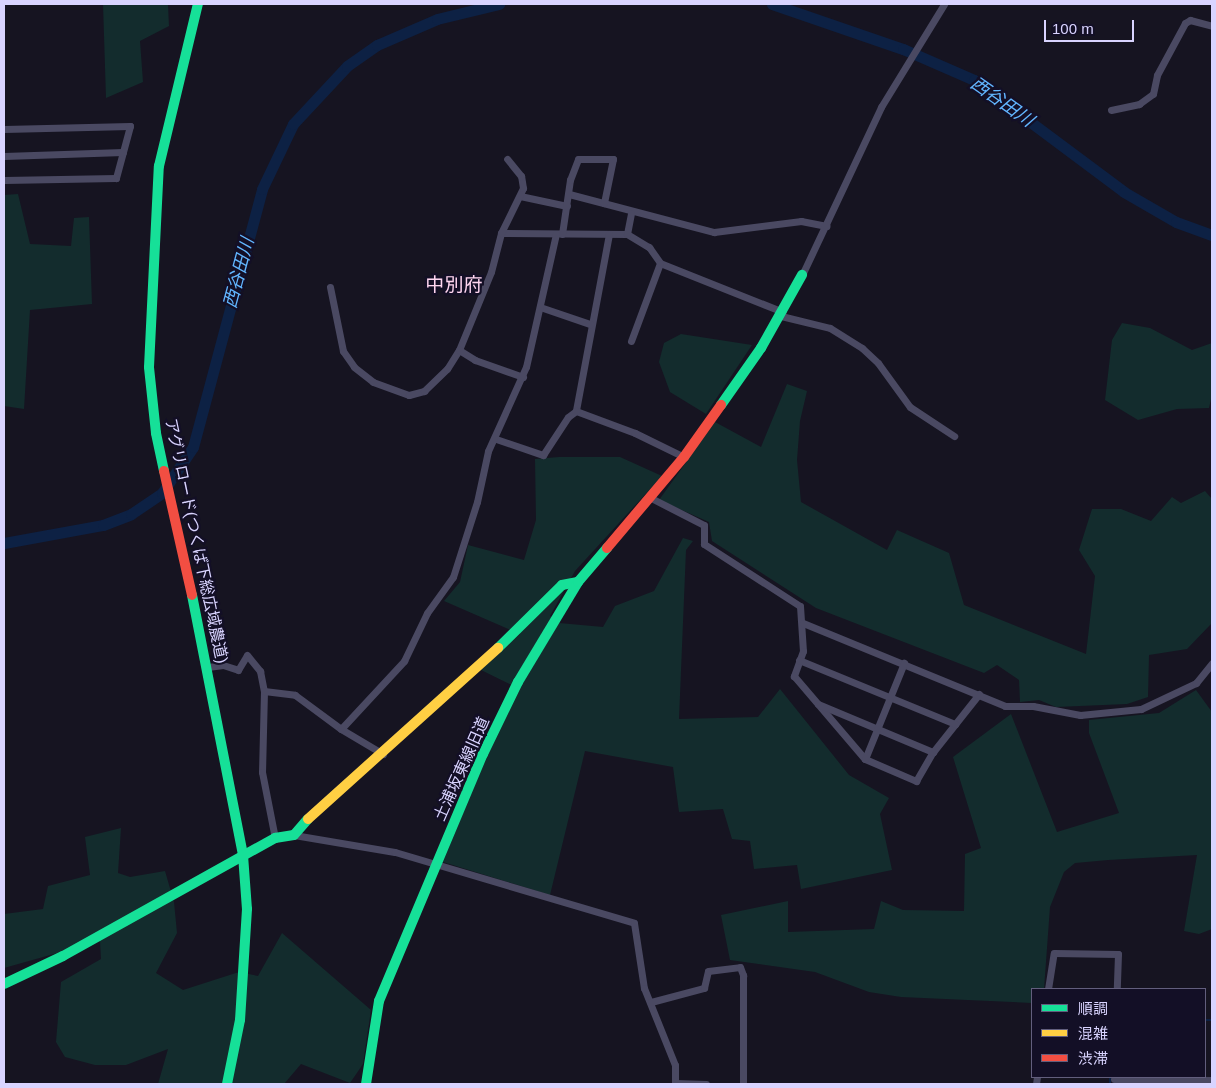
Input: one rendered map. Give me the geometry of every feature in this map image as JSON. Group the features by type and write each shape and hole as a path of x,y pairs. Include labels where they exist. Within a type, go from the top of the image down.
{"street":[{"name":"アグリロード(つくば下総広域農道)","path":"198,4 168,117 156,191 149,368 152,409 165,477 208,667 243,856 247,909 246,959 240,1020 227,1084"},
{"path":"802,275 827,226 861,146 908,59 944,4"},
{"path":"1111,110 1139,104 1153,94 1157,75 1185,23 1190,20 1212,26"},
{"path":"4,129 130,126 116,178 4,180"},
{"path":"4,156 123,152"},
{"path":"341,729 404,661 427,613 454,577 477,502 488,451 496,438 504,412 523,377 578,159 600,161 610,158 612,168 604,203"},
{"path":"330,286 343,351 354,367 373,382 409,395 420,394 448,369 459,350 491,272 501,233 520,196 524,181 507,159"},
{"path":"569,194 631,212 714,232 801,220 827,226"},
{"path":"520,196 567,206"},
{"path":"626,234 631,212"},
{"path":"501,233 626,234 649,247 660,263 782,314 830,328 862,348 878,363 910,407 954,436"},
{"path":"496,438 543,455 568,417 576,412 590,324 609,234"},
{"path":"630,341 660,263"},
{"name":"土浦坂東線旧道","path":"366,1084 379,1001 483,754 518,682 578,582 684,457 782,314 802,275"},
{"path":"540,307 590,324"},
{"path":"459,350 474,360 523,377"},
{"path":"576,412 635,433 684,457"},
{"path":"651,498 704,525 704,544 797,603 803,623 800,660 794,676 865,759 916,781 933,752 980,694"},
{"path":"294,835 348,781 383,754 511,636 562,584 578,582"},
{"path":"803,623 1011,707 1033,706 1080,715 1128,712 1196,683 1212,663"},
{"path":"208,667 223,665 238,670 247,655 260,671 264,691 262,772 275,838"},
{"path":"800,660 955,724"},
{"path":"865,759 904,664"},
{"path":"264,691 295,695 341,729 383,754"},
{"path":"816,703 933,752"},
{"path":"4,984 63,956 275,838 294,835 395,852 634,923 644,988 675,1065 675,1084 706,1084"},
{"path":"1048,988 1054,953 1118,954 1117,988"},
{"path":"651,1002 704,988 708,971 740,967 743,975 743,1084"},
{"path":"1114,1080 1212,1080"}],"green space":[{"path":"103,4 168,4 169,26 140,41 143,82 106,98"},
{"path":"18,194 30,244 71,246 74,218 89,217 92,304 30,310 24,409 4,406 4,195"},
{"path":"1122,323 1150,328 1192,350 1212,343 1212,395 1209,408 1177,409 1138,420 1105,400 1112,340"},
{"path":"681,334 752,345 706,414 670,392 659,362 664,343"},
{"path":"787,384 807,391 800,421 797,460 801,502 887,550 897,530 949,553 964,605 1086,654 1095,576 1079,550 1092,509 1121,509 1151,521 1172,497 1181,503 1205,491 1212,499 1212,623 1187,649 1149,655 1148,697 1127,704 1056,707 1039,700 1020,702 1019,680 997,665 984,673 816,608 712,541 709,522 659,500 715,422 761,447"},
{"path":"620,457 662,476 575,571 550,616 559,623 603,627 615,606 654,591 683,538 693,541 686,550 679,719 758,717 780,689 849,775 889,798 880,814 892,870 801,889 797,865 754,869 750,841 732,839 723,809 679,812 673,767 585,751 550,895 443,862 480,772 520,689 481,670 520,634 444,601 460,582 468,545 524,560 536,520 535,459"},
{"path":"1196,690 1212,712 1212,929 1199,934 1184,931 1197,855 1108,860 1075,863 1064,872 1050,907 1044,988 1031,988 1031,1003 901,997 869,992 815,972 730,960 721,915 788,901 788,932 874,929 881,901 903,910 964,911 965,854 981,848 953,757 1011,714 1057,832 1119,813 1089,733 1089,720 1159,713"},
{"path":"121,828 118,873 130,877 165,871 174,902 177,933 156,973 183,990 239,972 258,976 282,933 371,1010 363,1064 350,1083 301,1064 284,1084 158,1084 168,1049 126,1065 95,1065 65,1057 56,1042 61,982 101,959 100,941 4,968 4,914 43,909 48,886 90,875 85,837"}],"waterway":[{"name":"西谷田川","path":"4,543 103,525 131,514 162,493 193,447 262,189 293,124 347,66 377,45 437,19 499,4"},
{"name":"西谷田川","path":"772,4 903,49 974,80 1124,192 1176,222 1212,235"},
{"path":"1206,1020 1212,1020"},
{"path":"1110,1078 1110,1084"}],"traffic: fast":[{"path":"164,471 156,433 149,367 159,166 198,4"},
{"path":"721,405 761,348 802,275"},
{"path":"366,1084 379,1001 483,754 518,682 578,582 607,548"},
{"path":"498,648 562,585 578,582"},
{"path":"192,595 243,855 247,909 240,1020 227,1084"},
{"path":"4,984 63,956 275,838 294,835 308,819"}],"traffic: slow":[{"path":"308,819 498,648"}],"traffic: jam":[{"path":"607,548 684,457 721,405"},
{"path":"164,471 192,595"}],"district":[{"name":"中別府","path":"454,285"}]}
